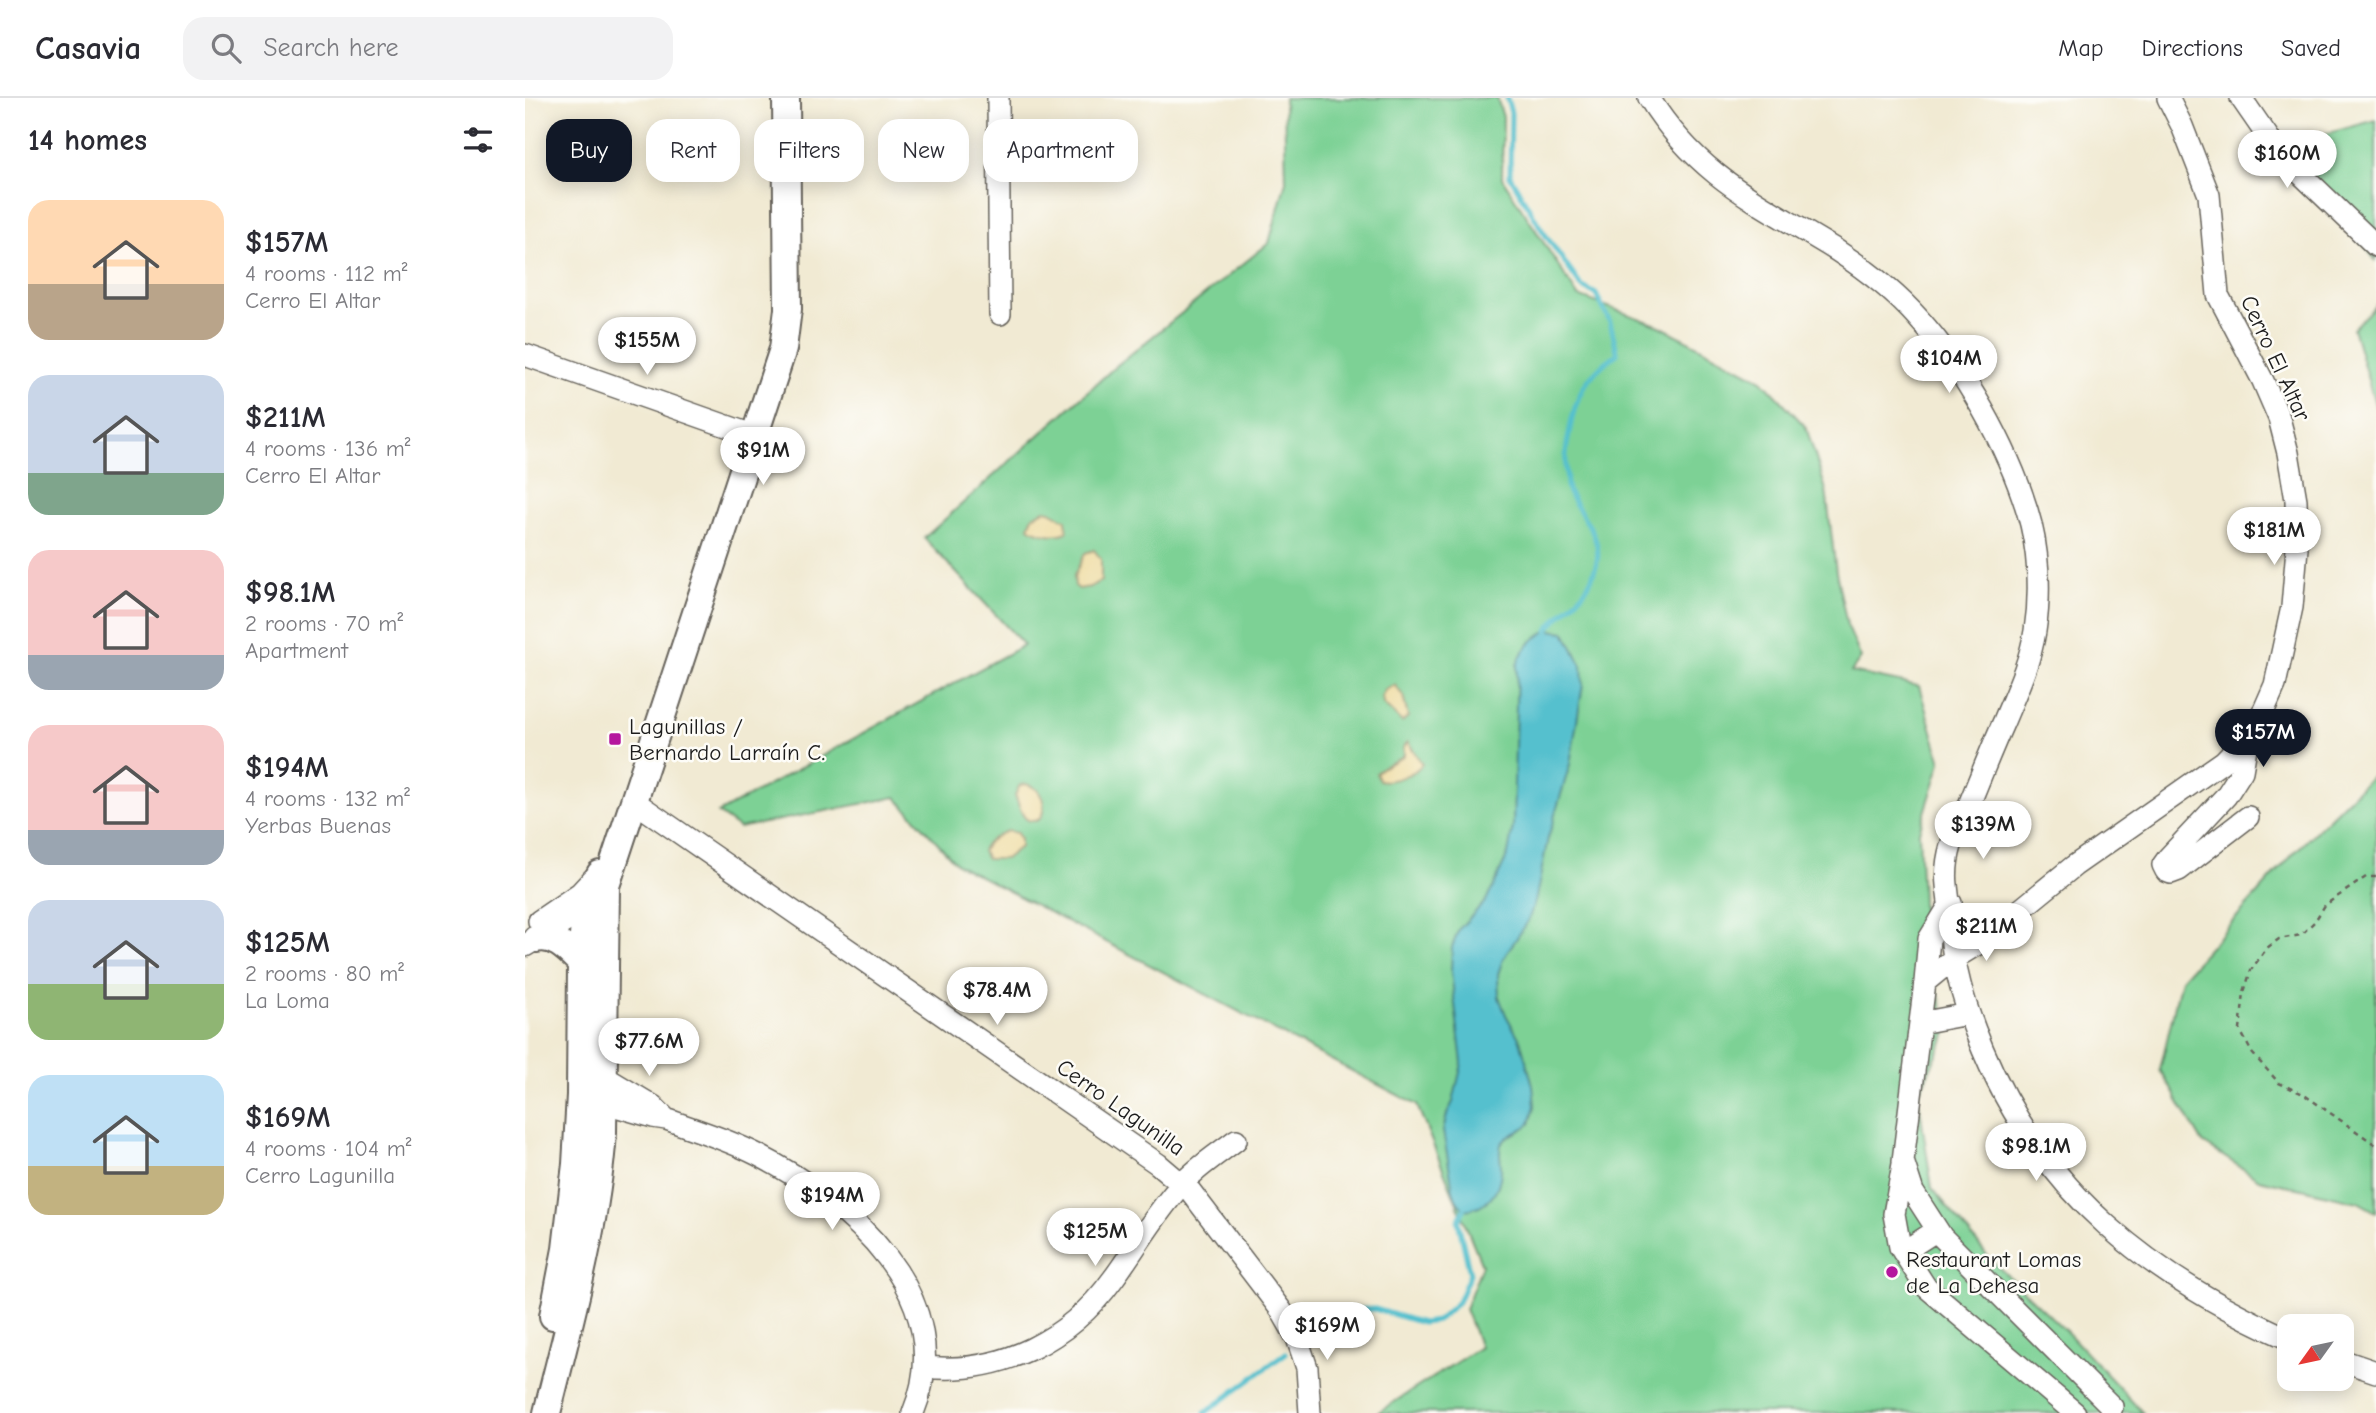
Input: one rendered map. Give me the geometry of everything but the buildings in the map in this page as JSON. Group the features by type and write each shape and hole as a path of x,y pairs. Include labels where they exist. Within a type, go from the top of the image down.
{"main road":[{"path":"547,1413 594,1213 600,1173 591,1099 581,963 585,910 588,898 608,871 635,802 776,371 787,326 786,98"},
{"path":"529,1413 558,1298 575,1176 591,1099 603,1076 608,871"},
{"path":"529,938 555,942 567,948 581,963"}],"street":[{"path":"998,98 1000,314"},
{"path":"1649,98 1673,132 1698,159 1735,190 1837,251 1881,283 1918,317 1969,387 2013,471 2028,512 2035,542 2038,592 2035,632 2029,661 1967,810 1956,829 1949,854 1946,883 1953,959 1968,1014 1992,1072 2023,1126 2047,1163 2076,1197 2119,1236 2181,1281 2216,1303 2277,1333"},
{"name":"Cerro El Altar","path":"1925,982 1953,959 1981,942 1991,931 2111,839 2224,761 2248,736 2275,685 2292,607 2297,548 2296,500 2288,453 2279,418 2263,381 2218,295 2209,195 2168,98"},
{"path":"2241,98 2279,153 2376,246"},
{"path":"525,355 755,436"},
{"path":"2248,736 2242,771 2226,796 2168,858 2163,865 2166,871 2171,873 2179,870 2248,817"},
{"name":"Cerro Lagunilla","path":"635,802 1182,1183 1267,1291 1289,1324 1300,1345 1307,1368 1310,1413"},
{"path":"529,938 608,871"},
{"path":"529,938 585,910"},
{"path":"1950,910 1985,932 1991,931"},
{"path":"1950,910 1929,939 1894,1214 1900,1247 1925,1286 2075,1413"},
{"path":"1920,1023 1968,1014"},
{"path":"603,1076 653,1106 666,1119"},
{"path":"591,1099 666,1119 737,1145 767,1160 821,1195 859,1228 891,1262 914,1300 924,1339 925,1367 923,1383 913,1413"},
{"path":"925,1367 959,1369 992,1364 1030,1350 1067,1327 1093,1305 1182,1183 1236,1140"},
{"path":"1903,1158 1913,1192 1937,1230 2112,1407 2110,1413"},
{"path":"1903,1252 1937,1230"},
{"path":"2354,1364 2376,1372"}],"path":[{"path":"2376,877 2366,877 2325,905 2315,921 2301,935 2279,939 2267,948 2251,970 2243,992 2240,1030 2252,1053 2279,1083 2304,1094 2376,1145"}],"green space":[{"path":"1284,98 1497,98 1503,117 1502,178 1578,296 1660,326 1762,380 1806,427 1826,490 1836,572 1847,625 1861,658 1851,672 1919,686 1941,762 1919,832 1924,948 1949,1029 1918,1095 1932,1188 1991,1260 2068,1333 2143,1413 1377,1413 1480,1347 1465,1309 1482,1265 1417,1105 957,864 896,797 739,828 718,813 1024,645 924,538 1116,366 1269,243 1286,181"},
{"path":"2376,120 2376,261 2288,144"},
{"path":"2376,305 2376,408 2353,328"},
{"path":"2376,772 2376,1212 2358,1202 2259,1179 2203,1143 2160,1070 2181,979 2294,853"}],"sand":[{"path":"1044,510 1066,520 1067,532 1048,534 1029,527 1033,516"},
{"path":"1094,550 1101,559 1101,581 1079,589 1075,586 1074,576 1085,553"},
{"path":"1395,685 1403,696 1408,717 1402,722 1383,704 1382,696 1385,690"},
{"path":"1408,742 1422,764 1403,777 1379,780 1376,773 1404,755 1404,746"},
{"path":"1026,784 1036,789 1042,798 1042,814 1040,819 1034,821 1025,818 1015,795 1020,785"},
{"path":"1008,831 1017,833 1020,847 1005,859 987,859 982,851 984,848 993,838"}],"water":[{"path":"1548,630 1565,632 1582,666 1583,684 1570,764 1548,838 1536,898 1528,921 1503,959 1498,974 1499,997 1520,1040 1533,1085 1535,1106 1530,1124 1508,1137 1501,1146 1500,1178 1495,1192 1485,1203 1464,1210 1453,1190 1443,1131 1462,1063 1451,971 1452,947 1459,929 1485,902 1508,854 1513,827 1517,665 1529,644"}],"waterway":[{"path":"1507,98 1511,113 1510,176 1542,230 1581,286 1596,294 1610,322 1617,351 1583,388 1574,409 1566,453 1568,490 1593,534 1598,552 1597,561 1589,584 1548,630"},
{"path":"1309,1336 1345,1310 1375,1309 1422,1323 1437,1321 1458,1302 1470,1274 1458,1221 1464,1210"},
{"path":"1205,1413 1286,1353"}],"place":[{"name":"Lagunillas / Bernardo Larraín C.","path":"615,739"},
{"name":"Restaurant Lomas de La Dehesa","path":"1892,1272"}]}
